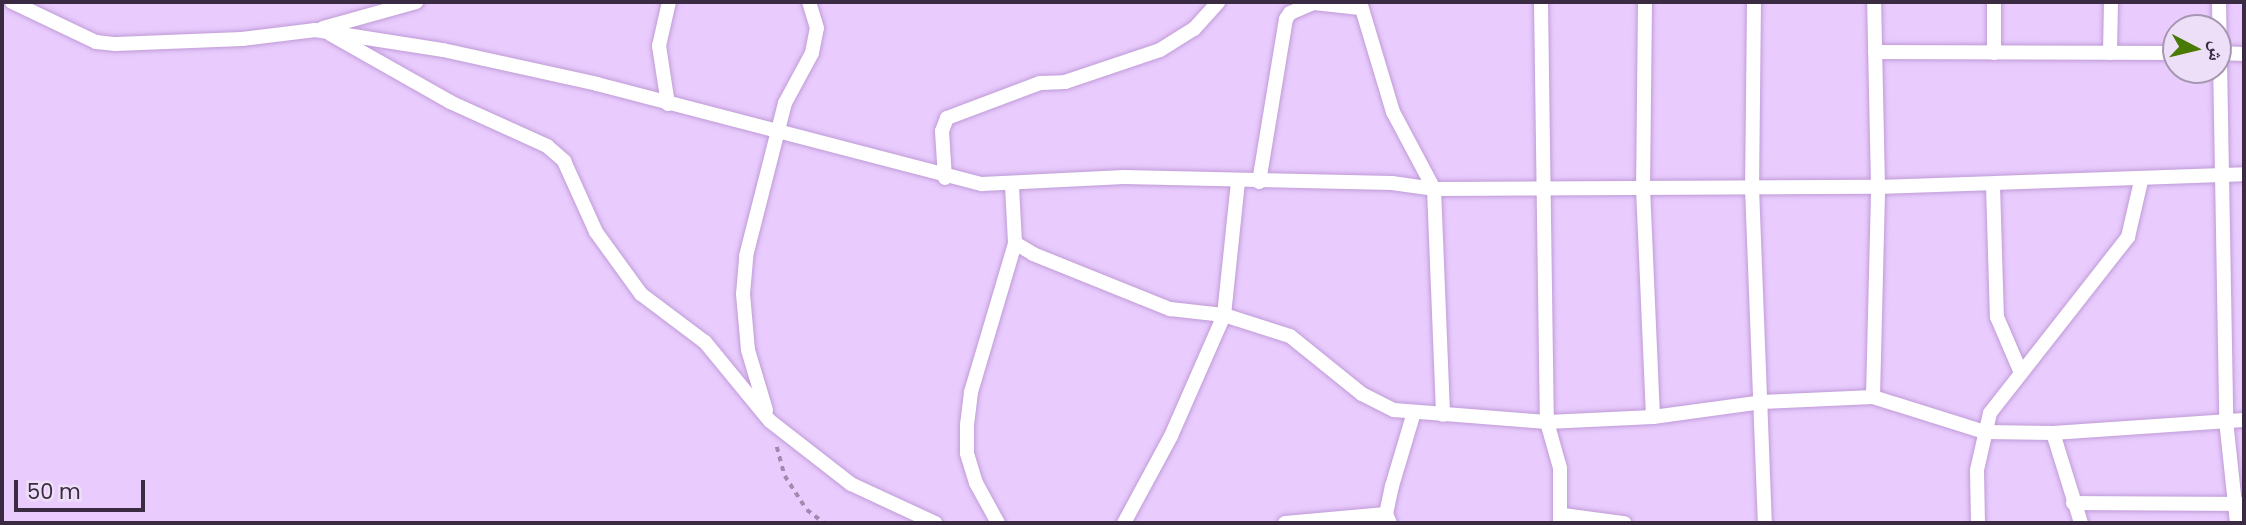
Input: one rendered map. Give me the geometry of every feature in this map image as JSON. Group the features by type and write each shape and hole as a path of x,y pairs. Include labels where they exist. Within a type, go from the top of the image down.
{"street":[{"path":"12,2 96,42 116,44 242,39 322,31 416,2"},
{"path":"668,104 659,46 669,2"},
{"path":"770,421 748,350 743,294 749,244 793,84 812,53 817,28 809,2"},
{"path":"945,178 942,131 947,118 1040,83 1065,82 1160,50 1194,29 1218,2"},
{"path":"1541,2 1546,422 1560,468 1561,519 1624,523"},
{"path":"1645,2 1643,188 1654,417"},
{"path":"1754,2 1752,188 1765,523"},
{"path":"1873,397 1878,187 1874,2"},
{"path":"1994,2 1994,52"},
{"path":"2110,53 2111,2"},
{"path":"1259,182 1286,19 1290,13 1314,3 1360,5 1394,112 1434,189 1443,415"},
{"path":"322,31 443,50 780,131 945,178 1012,186 1124,177 1238,182 1392,183 1434,189 1878,187 2141,181 2244,174"},
{"path":"322,31 450,102 547,146 564,161 596,232 641,294 705,342 770,421 851,484 934,523"},
{"path":"1875,52 2162,53"},
{"path":"2220,84 2225,420 2240,504 2236,523"},
{"path":"1978,523 1977,470 1990,413 2128,237 2141,181"},
{"path":"1124,523 1171,436 1224,314 1238,182"},
{"path":"1993,185 1997,317 2021,373"},
{"path":"998,523 976,483 967,453 967,425 977,369 1015,243 1012,186"},
{"path":"1015,243 1160,306 1224,314 1299,340 1370,399 1394,410 1546,422 1654,417 1762,402 1873,397 1984,432 2053,433 2244,420"},
{"path":"1285,523 1388,519 1415,412"},
{"path":"2053,433 2081,523"},
{"path":"2073,503 2240,504"}],"path":[{"path":"770,421 785,476 807,510 824,523"}]}
